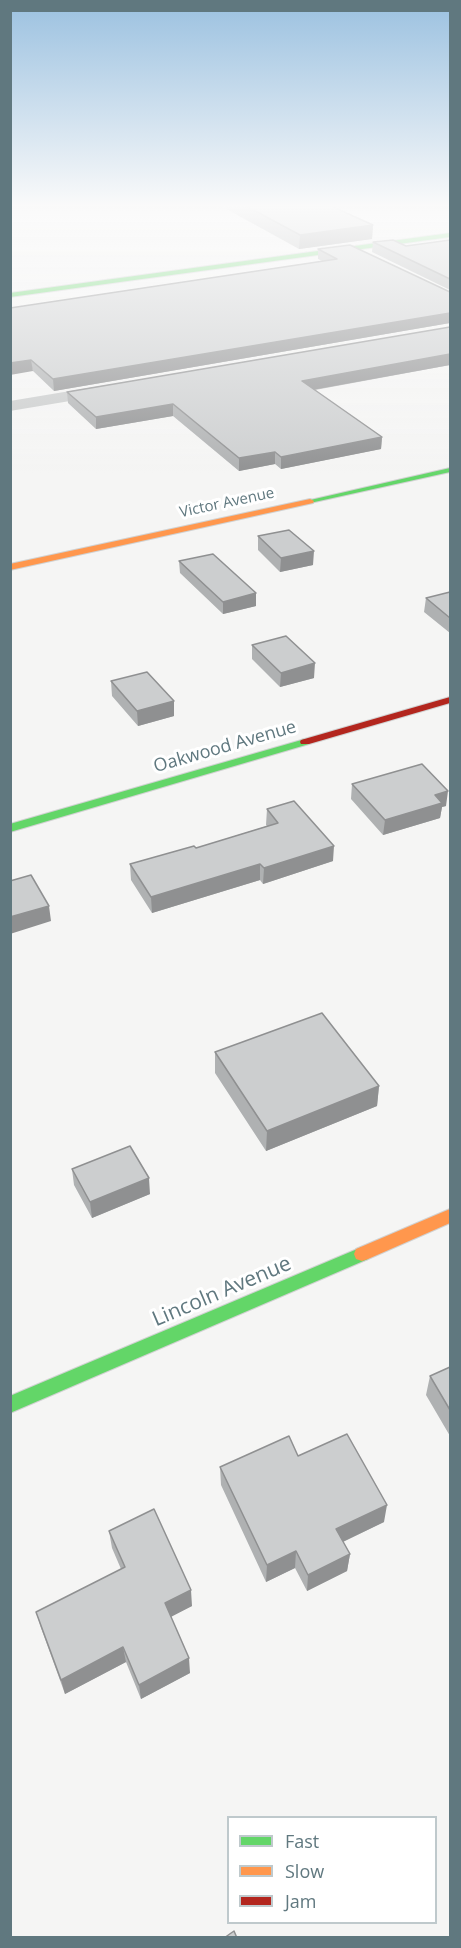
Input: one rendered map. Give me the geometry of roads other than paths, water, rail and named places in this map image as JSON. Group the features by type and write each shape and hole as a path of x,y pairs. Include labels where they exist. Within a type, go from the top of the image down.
{"street":[{"path":"10,406 126,386"},
{"name":"Victor Avenue","path":"10,567 450,470"},
{"name":"Oakwood Avenue","path":"10,828 450,700"},
{"name":"Lincoln Avenue","path":"10,1405 450,1216"}]}
